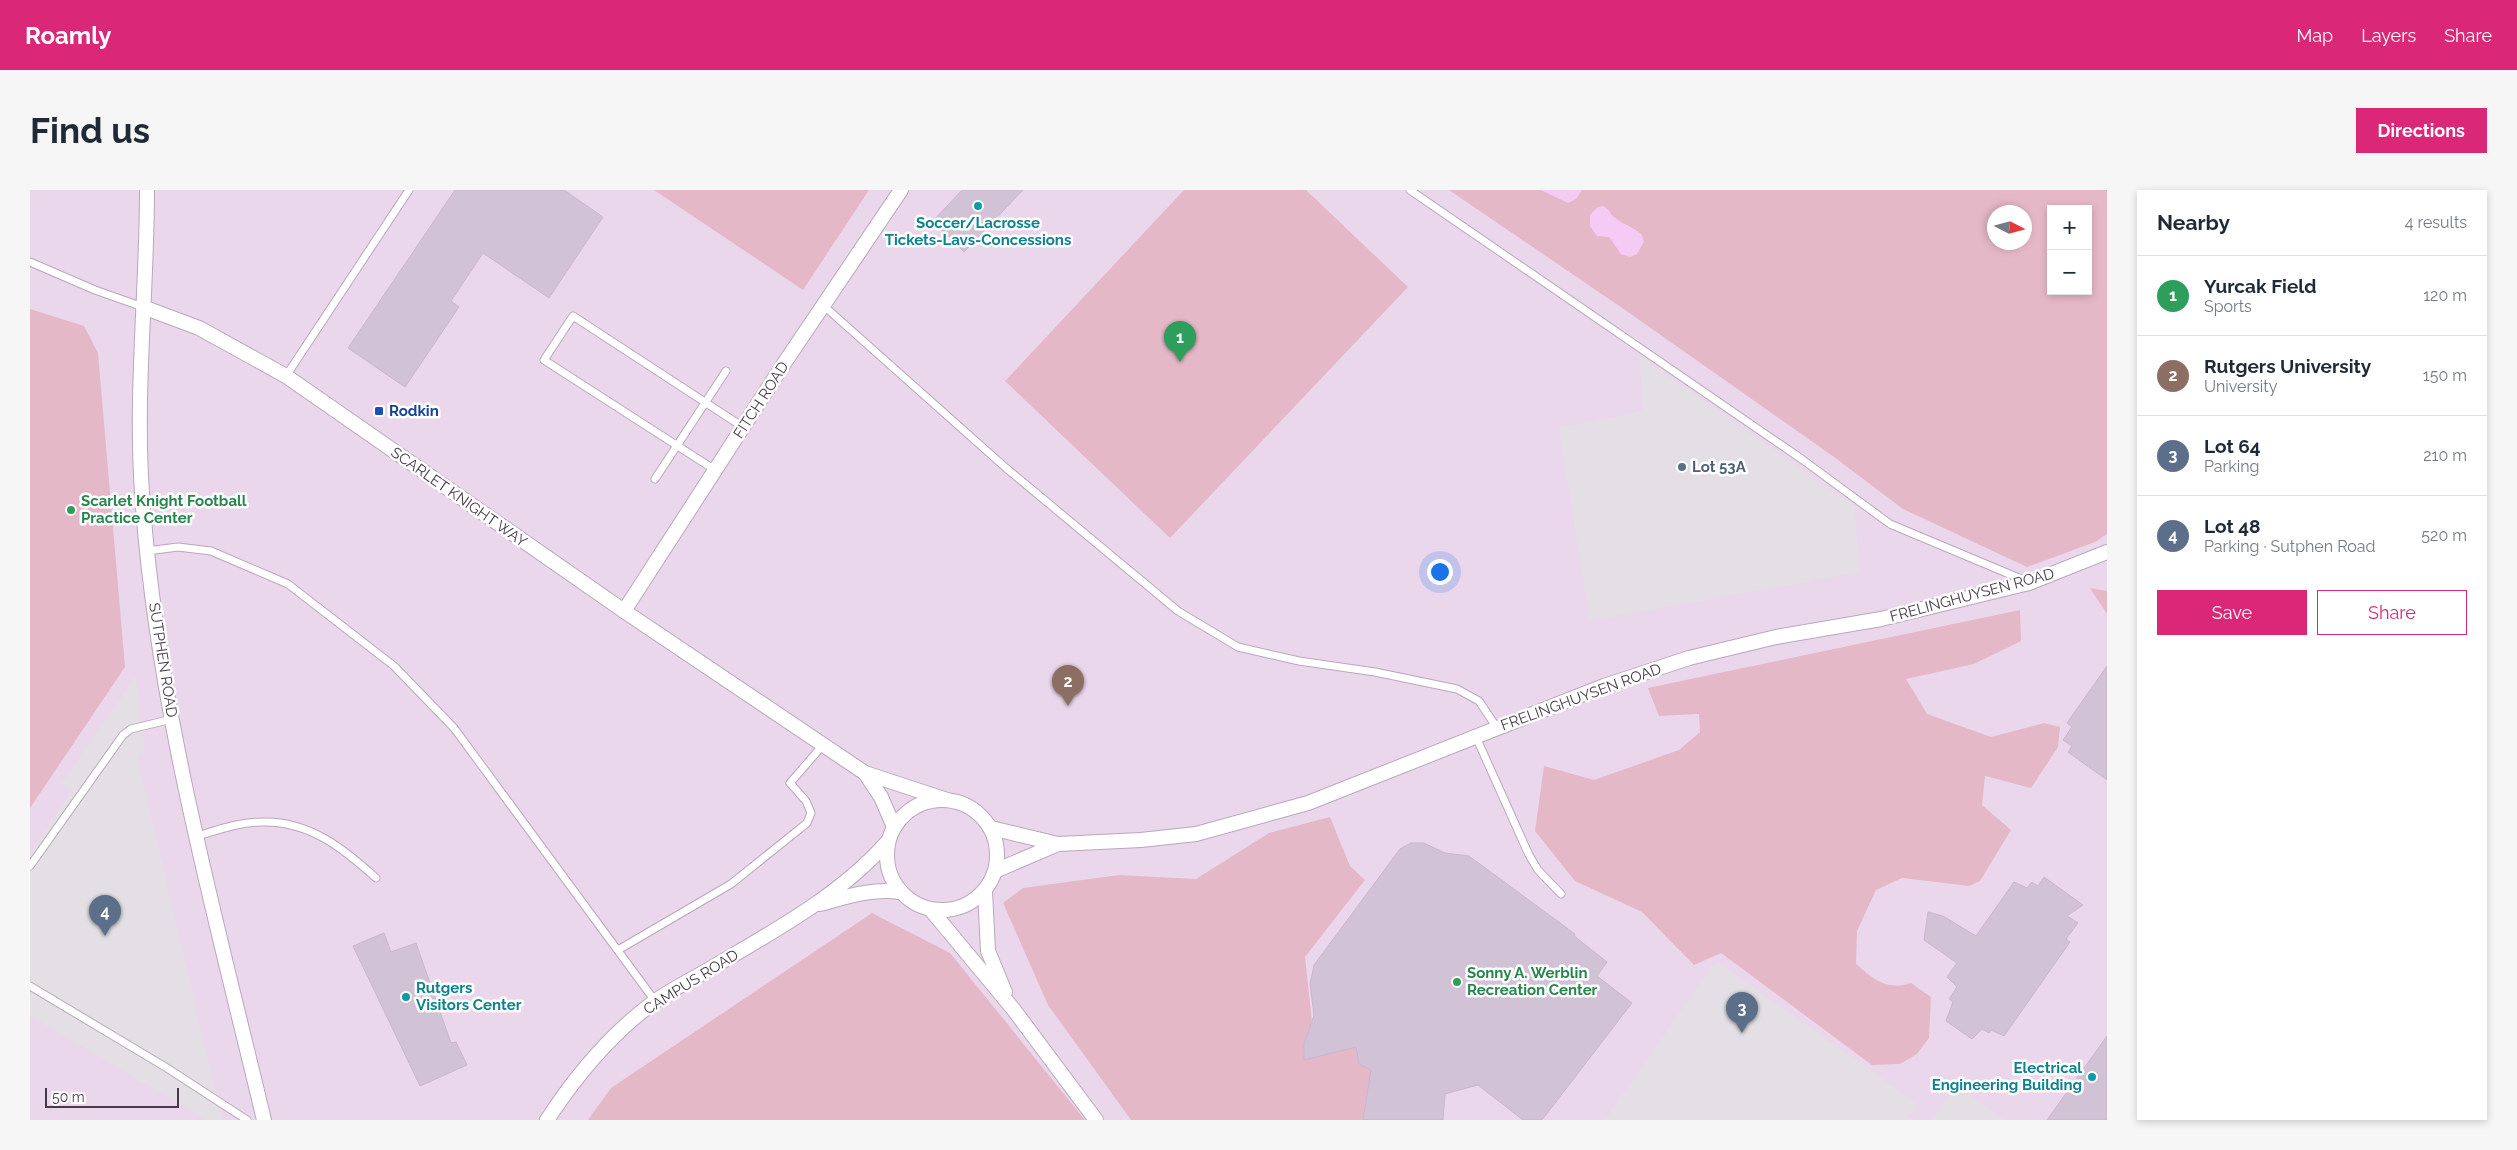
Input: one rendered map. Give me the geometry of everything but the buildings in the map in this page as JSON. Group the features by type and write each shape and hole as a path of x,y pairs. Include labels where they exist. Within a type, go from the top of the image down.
{"street":[{"name":"SUTPHEN ROAD","path":"147,190 147,248 139,368 140,447 147,551 173,719 197,836 264,1120"},
{"name":"FITCH ROAD","path":"624,611 743,426 900,190"},
{"name":"SCARLET KNIGHT WAY","path":"142,307 199,328 286,376 624,611 865,773"},
{"name":"FRELINGHUYSEN ROAD","path":"990,828 1058,844 1141,840 1196,834 1308,803 1604,686 1689,658 1776,637 1882,619 2030,583 2107,552"},
{"path":"865,773 947,800 965,804 979,814 990,828 996,842 998,857 995,871 984,891 972,902 958,909 931,910"},
{"path":"865,773 881,797 894,826"},
{"path":"947,800 932,800 917,805 904,814 894,826 888,841 886,857 889,873 900,892 931,910 1014,1010 1096,1120"},
{"name":"CAMPUS ROAD","path":"547,1120 595,1058 655,1001 812,906 868,864 888,841"},
{"name":"FRELINGHUYSEN ROAD","path":"995,871 1058,844"},
{"name":"CAMPUS ROAD","path":"812,906 860,893 886,890 900,892"},
{"path":"984,891 988,951 994,970 1014,1010"}],"lane":[{"path":"286,376 409,190"},
{"path":"1410,190 1779,443 1890,524 2030,583"},
{"name":"SCARLET KNIGHT WAY","path":"30,262 95,290 142,307"},
{"path":"824,306 1006,468 1178,611 1238,647 1299,661 1375,672 1456,689 1479,701 1497,728"},
{"path":"715,470 544,360 573,316 743,426"},
{"path":"655,479 726,371"},
{"path":"147,551 178,548 211,551 288,584 394,666 454,728 655,1001"},
{"path":"2088,560 2107,561"},
{"path":"30,866 123,735 132,728 173,719"},
{"path":"1476,737 1529,855 1538,870 1561,894"},
{"path":"618,950 731,884 807,823 811,813 806,801 790,783 823,745"},
{"path":"197,836 243,824 281,823 318,834 340,846 376,878"},
{"path":"30,986 167,1068 247,1120"}],"shaded area":[{"path":"30,190 2107,190 2107,1120 30,1120"},
{"path":"654,190 869,190 803,290"},
{"path":"1184,190 1306,190 1408,287 1170,538 1005,381"},
{"path":"1449,190 2107,190 2107,534 2095,542 2027,567 1903,509 1834,457 1628,312"},
{"name":"Scarlet Knight Football Practice Center","path":"30,309 84,326 98,353 125,667 30,808"},
{"name":"Lot 53A","path":"1640,356 1854,506 1860,572 1590,621 1559,428 1643,411"},
{"path":"2090,588 2107,591 2107,614"},
{"path":"2020,610 2021,641 1974,664 1906,679 1927,714 1991,737 2044,723 2060,727 2058,747 2031,788 1985,776 1982,805 2011,830 1980,881 1969,886 1902,878 1876,890 1857,931 1856,964 1880,982 1894,986 1911,983 1931,997 1929,1038 1917,1054 1900,1064 1872,1065 1721,953 1694,965 1642,912 1575,881 1535,831 1544,766 1594,780 1679,750 1700,732 1699,714 1659,716 1648,688"},
{"path":"136,676 145,753 137,756 222,1120 207,1120 30,1016 30,855 72,790 61,784"},
{"path":"1330,817 1350,866 1365,880 1305,957 1312,1022 1305,1059 1360,1046 1385,1077 1363,1120 1131,1120 1048,1005 1003,903 1023,888 1119,875 1196,879 1269,833"},
{"path":"872,913 950,953 1085,1120 588,1120 611,1088"},
{"path":"1716,961 1918,1104 1909,1117 1913,1120 1605,1120"},
{"path":"1956,1085 2005,1120 1932,1120"}],"sand":[{"path":"1541,190 1582,190 1576,199 1568,203"},
{"path":"1603,206 1607,208 1612,216 1642,235 1644,242 1637,254 1630,257 1621,254 1609,237 1597,236 1590,226 1590,215 1598,207"}],"place":[{"name":"Soccer/Lacrosse Tickets-Lavs-Concessions","path":"978,206"},
{"name":"Yurcak Field","path":"1180,362"},
{"name":"Rodkin","path":"379,411"},
{"name":"Lot 53A","path":"1682,467"},
{"name":"Scarlet Knight Football Practice Center","path":"71,510"},
{"name":"Rutgers University","path":"1068,706"},
{"name":"Lot 48","path":"105,936"},
{"name":"Sonny A. Werblin Recreation Center","path":"1457,982"},
{"name":"Rutgers Visitors Center","path":"406,997"},
{"name":"Lot 64","path":"1742,1033"},
{"name":"Electrical Engineering Building","path":"2092,1077"}]}
